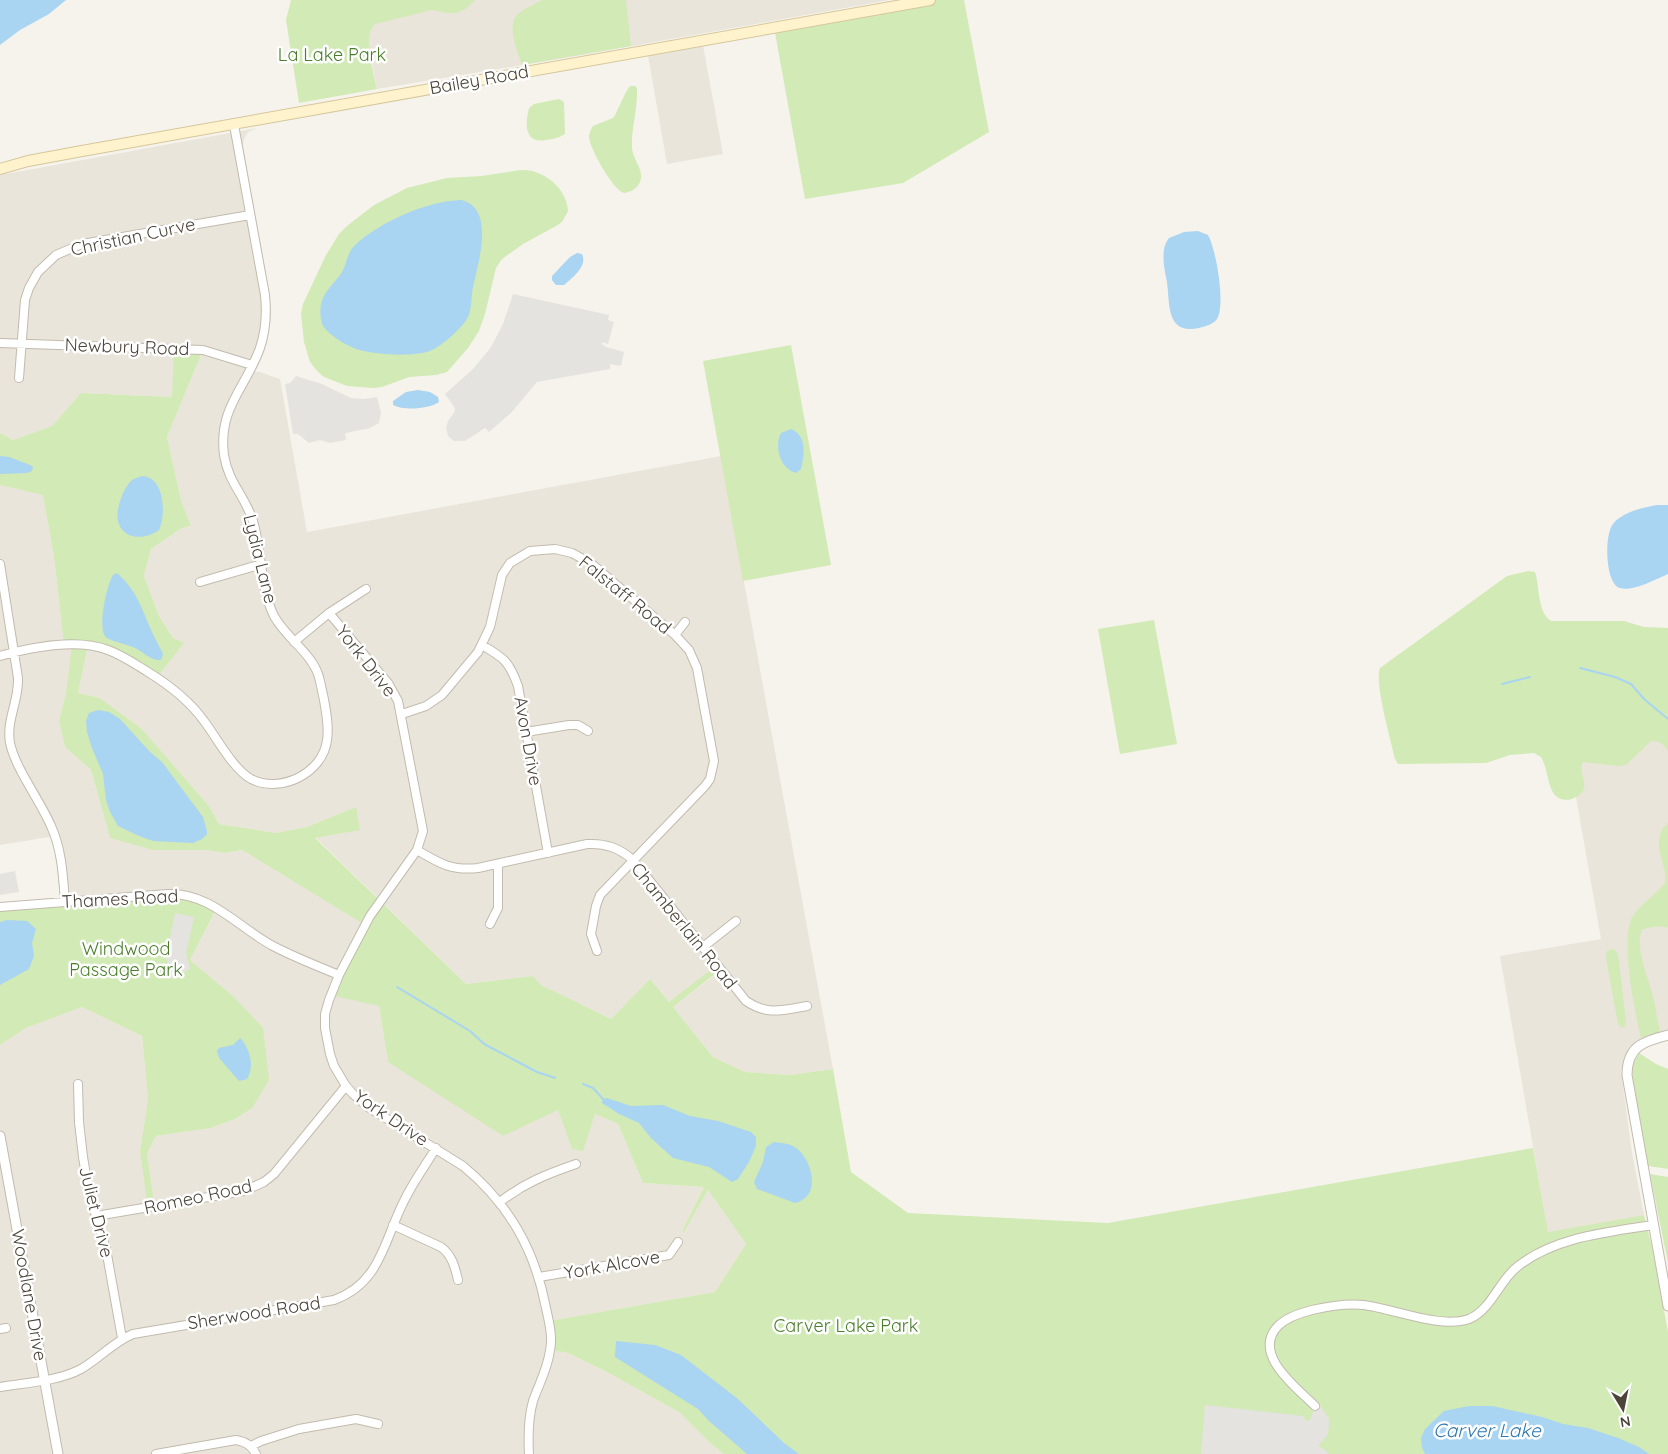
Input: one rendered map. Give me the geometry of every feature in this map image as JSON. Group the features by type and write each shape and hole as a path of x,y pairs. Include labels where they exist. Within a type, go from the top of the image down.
{"main road":[{"name":"Bailey Road","path":"0,169 28,161 930,0"},
{"name":"Bailey Road","path":"0,162 28,161"}],"street":[{"name":"Lydia Lane","path":"0,656 14,652 78,644 104,648 121,656 162,680 187,701 242,773 255,781 274,785 294,780 312,768 322,755 327,741 328,725 318,674 313,664 280,625 272,610 252,517 230,478 225,460 224,430 230,407 252,365 263,338 266,316 265,295 234,125"},
{"name":"Christian Curve","path":"19,378 23,309 29,288 38,272 64,251 82,244 250,215"},
{"name":"Newbury Road","path":"0,343 203,350 252,365"},
{"name":"Falstaff Road","path":"402,714 426,706 442,695 472,659 482,645 490,627 498,586 506,568 510,563 530,551 546,549 572,553 592,564 675,635 689,650 697,668 714,760 713,770 705,786 600,895 591,934 596,951"},
{"path":"0,564 18,684 10,719 11,744 17,762 54,833 61,856 65,902"},
{"path":"200,582 262,564"},
{"path":"294,642 329,614 366,589"},
{"name":"York Drive","path":"329,614 388,683 398,701 423,831 417,850 370,916 339,975 325,1014 325,1028 330,1054 346,1086 368,1107 436,1148 469,1171 500,1202 525,1241 539,1277 549,1321 551,1347 549,1361 533,1402 528,1422 529,1454"},
{"path":"675,635 686,622"},
{"name":"Avon Drive","path":"482,645 503,657 510,666 518,686 548,853"},
{"path":"526,732 569,725 578,726 588,731"},
{"name":"Chamberlain Road","path":"417,850 442,865 452,868 478,868 587,844 613,847 622,851 633,860 739,994 755,1008 777,1011 807,1006"},
{"path":"490,924 498,908 498,864"},
{"name":"Thames Road","path":"0,907 168,894 189,896 211,905 273,946 339,975"},
{"path":"703,947 736,921"},
{"path":"1668,1035 1644,1042 1633,1052 1628,1064 1627,1078 1668,1306"},
{"name":"Juliet Drive","path":"78,1084 79,1122 89,1193 107,1257 122,1338"},
{"name":"Romeo Road","path":"96,1216 244,1191 264,1182 284,1164 346,1086"},
{"name":"Woodlane Drive","path":"0,1136 3,1171 58,1454"},
{"name":"Sherwood Road","path":"0,1387 70,1374 80,1369 122,1338 142,1332 334,1300 346,1296 372,1272 411,1188 436,1148"},
{"path":"500,1202 513,1191 536,1178 576,1164"},
{"path":"1315,1406 1274,1364 1270,1344 1276,1327 1293,1316 1325,1307 1357,1304 1430,1320 1462,1321 1483,1310 1508,1275 1526,1260 1539,1253 1568,1242 1653,1224"},
{"path":"393,1225 441,1247 450,1254 458,1280"},
{"name":"York Alcove","path":"539,1277 669,1255 678,1242"},
{"path":"251,1446 299,1429 356,1419 378,1424"},
{"path":"156,1454 229,1441 244,1442 251,1446 256,1454"}],"shaded area":[{"path":"458,0 890,0 559,59 377,89 366,32 376,20"},
{"path":"702,40 723,154 667,164 647,50"},
{"path":"258,128 248,132 243,146 269,292 271,316 267,343 255,372 280,379 307,532 721,456 833,1069 790,1075 745,1072 713,1057 673,1007 720,971 669,1002 650,979 611,1019 540,985 533,976 466,984 315,837 356,807 307,827 276,833 219,824 209,806 142,729 100,698 78,693 88,645 183,643 173,638 159,616 144,576 151,549 182,528 191,526 181,500 167,437 203,350 172,397 81,393 52,426 13,440 0,433 0,174"},
{"path":"513,294 609,315 608,320 614,322 608,344 603,342 602,344 624,352 621,366 610,364 610,369 537,382 511,413 489,432 485,428 465,441 454,441 448,436 446,428 455,408 445,394 473,369 491,347 503,324"},
{"path":"296,376 322,384 351,398 377,397 381,413 379,423 370,428 346,433 346,440 330,443 320,440 309,443 298,434 293,434 285,384 290,383"},
{"path":"0,485 43,494 54,557 64,645 73,644 66,693 59,721 65,747 91,770 110,838 152,850 208,850 225,853 242,850 366,925 388,1062 558,1110 572,1149 580,1149 595,1114 618,1124 643,1183 704,1187 682,1231 684,1232 708,1190 746,1244 715,1292 549,1321 551,1350 568,1353 679,1412 710,1443 724,1454 0,1454 0,1045 26,1028 82,1007 142,1036 148,1099 140,1151 155,1206 147,1154 156,1136 211,1128 235,1119 233,996 190,960 217,909 65,902 55,836 0,845"},
{"path":"1668,700 1668,1030 1647,1035 1635,1042 1625,1055 1621,1071 1632,1153 1644,1215 1548,1233 1500,956 1601,939 1562,718"},
{"path":"15,871 19,892 0,895 0,874"},
{"path":"175,913 194,917 186,953 190,969 172,979 166,957"},
{"path":"1205,1405 1303,1416 1306,1421 1310,1420 1313,1412 1320,1405 1329,1419 1329,1427 1327,1436 1318,1446 1329,1454 1201,1454"}],"green space":[{"name":"La Lake Park","path":"291,0 475,0 467,8 457,13 432,10 375,24 371,29 369,45 377,89 299,103 286,20"},
{"path":"542,0 626,0 631,46 522,65 514,39 514,20 523,10"},
{"path":"930,0 964,0 989,132 903,183 805,199 774,27"},
{"path":"630,86 637,88 632,148 641,178 635,188 624,193 614,185 603,168 593,150 589,137 593,126 613,118"},
{"path":"559,99 564,102 565,134 549,140 534,139 530,136 527,126 529,108 534,104"},
{"path":"521,170 545,176 552,182 563,195 568,211 562,222 523,244 502,259 496,268 479,331 468,348 447,372 436,375 409,377 382,387 373,388 347,386 324,377 318,372 310,362 304,342 301,314 303,304 326,255 339,234 347,226 374,205 407,188 447,178 481,176"},
{"path":"791,345 831,565 743,581 703,361","holes":["796,432 803,444 789,469 780,456"]},
{"name":"Carver Lake Park","path":"174,349 203,350 167,437 181,500 191,526 182,528 151,549 144,576 159,616 173,638 184,643 157,677 124,657 88,645 78,693 100,698 142,729 209,806 219,824 276,833 307,827 356,807 360,830 315,838 466,984 533,976 541,985 611,1019 650,979 669,1002 717,965 720,970 673,1007 713,1057 745,1072 790,1075 833,1069 851,1172 908,1213 1108,1223 1533,1148 1548,1232 1644,1215 1653,1251 1668,1332 1668,1454 724,1454 710,1443 679,1412 568,1353 551,1350 549,1321 715,1292 746,1244 708,1190 684,1232 682,1231 704,1187 643,1183 618,1124 595,1114 583,1151 572,1149 558,1110 503,1136 388,1062 379,1006 330,995 365,925 242,850 225,853 208,850 152,850 110,838 91,770 65,747 59,721 66,693 72,645 64,645 54,557 43,495 0,485 0,433 13,440 52,426 81,393 172,397"},
{"path":"1528,571 1535,572 1543,612 1551,621 1624,621 1644,627 1668,628 1668,752 1661,744 1651,741 1626,765 1618,766 1583,762 1581,768 1583,791 1572,799 1564,800 1554,794 1543,761 1541,757 1534,753 1510,755 1486,763 1398,764 1395,759 1381,698 1379,686 1380,668 1507,576"},
{"path":"1154,620 1177,744 1120,754 1098,629"},
{"path":"1668,823 1668,928 1651,927 1642,930 1640,937 1641,954 1653,996 1660,1032 1641,1038 1630,976 1628,957 1629,926 1636,911 1665,883 1659,845 1662,830"},
{"name":"Windwood Passage Park","path":"173,894 217,908 190,960 233,996 263,1028 269,1080 252,1108 235,1119 211,1128 156,1136 147,1154 155,1207 148,1208 140,1151 148,1099 142,1036 82,1007 26,1028 0,1045 0,907"},
{"path":"1614,949 1618,954 1626,1021 1625,1026 1622,1028 1618,1024 1606,958 1607,951"},
{"path":"1639,1053 1668,1069 1668,1169 1648,1166 1632,1077 1633,1065"},
{"path":"1650,1174 1668,1177 1668,1263"}],"water":[{"path":"0,0 66,0 49,14 20,30 0,45"},
{"path":"461,200 472,205 478,214 482,238 471,306 468,317 457,331 432,350 417,354 399,355 380,354 353,348 331,334 323,326 321,318 322,299 342,272 350,251 355,245 377,228 405,214 434,204"},
{"path":"1198,231 1208,235 1214,252 1219,276 1220,310 1217,319 1213,323 1199,328 1188,329 1180,327 1175,323 1172,316 1164,265 1164,248 1169,238 1184,232"},
{"path":"577,253 582,254 583,263 581,267 564,285 556,285 552,280 552,276 570,257"},
{"path":"418,390 430,392 438,397 439,402 416,408 403,408 393,405 393,401 406,392"},
{"path":"791,429 800,436 804,447 801,469 796,473 790,471 782,462 778,450 781,433"},
{"path":"0,456 9,457 30,465 33,467 32,471 27,473 0,474"},
{"path":"143,476 150,478 160,490 163,516 159,530 143,537 137,537 131,536 122,530 119,524 118,513 120,500 129,484 133,479"},
{"path":"1658,505 1668,505 1668,574 1638,587 1620,588 1615,585 1609,569 1607,548 1610,530 1613,524 1622,516"},
{"path":"117,573 136,597 163,654 161,660 151,658 133,647 111,640 104,634 102,618 106,597 113,575"},
{"path":"98,710 109,712 120,719 150,752 162,762 203,817 207,834 202,839 193,843 153,841 118,826 106,800 103,774 87,732 86,721 89,713"},
{"path":"7,920 27,921 36,929 32,943 34,956 29,969 0,985 0,922"},
{"path":"240,1038 249,1052 251,1069 247,1079 239,1081 219,1058 217,1051 219,1048 233,1045"},
{"path":"607,1098 631,1106 663,1105 690,1116 718,1121 751,1132 756,1137 756,1146 749,1162 738,1179 732,1182 709,1167 673,1158 651,1138 639,1123 619,1114 602,1103 603,1099"},
{"path":"774,1142 793,1146 800,1151 809,1167 812,1185 809,1193 804,1199 795,1203 757,1189 754,1182 763,1162 766,1147"},
{"path":"616,1341 655,1345 681,1355 738,1399 784,1443 799,1454 747,1454 698,1409 615,1357"},
{"name":"Carver Lake","path":"1469,1406 1492,1406 1542,1417 1563,1424 1588,1428 1618,1438 1639,1447 1649,1454 1425,1454 1421,1438 1425,1429 1444,1411"}],"waterway":[{"path":"1580,668 1615,677 1631,684 1644,699 1668,719"},
{"path":"1502,684 1530,677"},
{"path":"397,987 470,1031 484,1044 537,1072 555,1078"},
{"path":"583,1084 593,1088 603,1099"}]}
